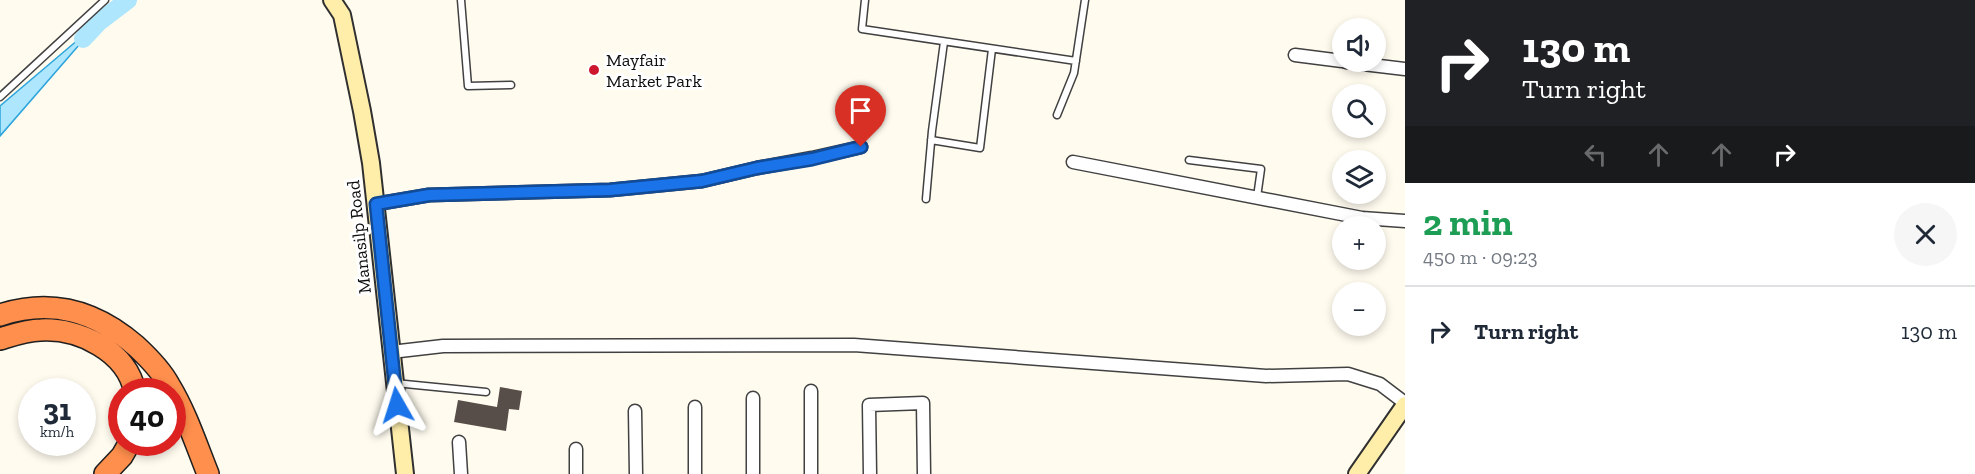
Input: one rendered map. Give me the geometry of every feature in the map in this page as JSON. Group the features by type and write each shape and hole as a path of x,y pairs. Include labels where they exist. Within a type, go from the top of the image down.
{"highway":[{"path":"0,315 45,307 84,313 118,331 161,372 175,395 208,474"},
{"path":"0,339 26,331 52,330 77,335 109,352 130,378"},
{"path":"105,474 123,456"}],"street":[{"name":"Manasilp Road","path":"332,0 342,15 362,111 376,204 405,474"},
{"path":"1295,55 1332,60"},
{"path":"1386,67 1405,69"},
{"path":"376,204 429,195 610,190 702,181 861,147"},
{"path":"1073,162 1362,218 1405,221"},
{"path":"391,352 443,346 854,345 1266,376 1348,374 1380,384 1405,404 1358,474"},
{"path":"811,391 811,474"},
{"path":"753,398 753,474"},
{"path":"870,474 869,405 923,402 924,474"},
{"path":"695,408 696,474"},
{"path":"635,411 636,474"},
{"path":"459,442 461,474"},
{"path":"576,449 576,474"}],"lane":[{"path":"0,97 105,0"},
{"path":"461,0 468,86 511,85"},
{"path":"865,0 862,28 1076,61"},
{"path":"1057,115 1072,81 1085,0"},
{"path":"926,199 944,42"},
{"path":"931,140 980,148 992,49"},
{"path":"1189,160 1261,169 1257,198"},
{"path":"395,382 486,392"}],"water":[{"path":"99,22 0,136 0,106"}],"building":[{"path":"500,387 522,391 519,410 509,409 506,431 454,422 458,400 497,407"}],"waterway":[{"path":"83,39 99,22 128,0"}],"place":[{"name":"Mayfair Market Park","path":"594,70"}],"route":[{"path":"397,405 376,204 429,195 610,190 702,181 861,147"}]}
